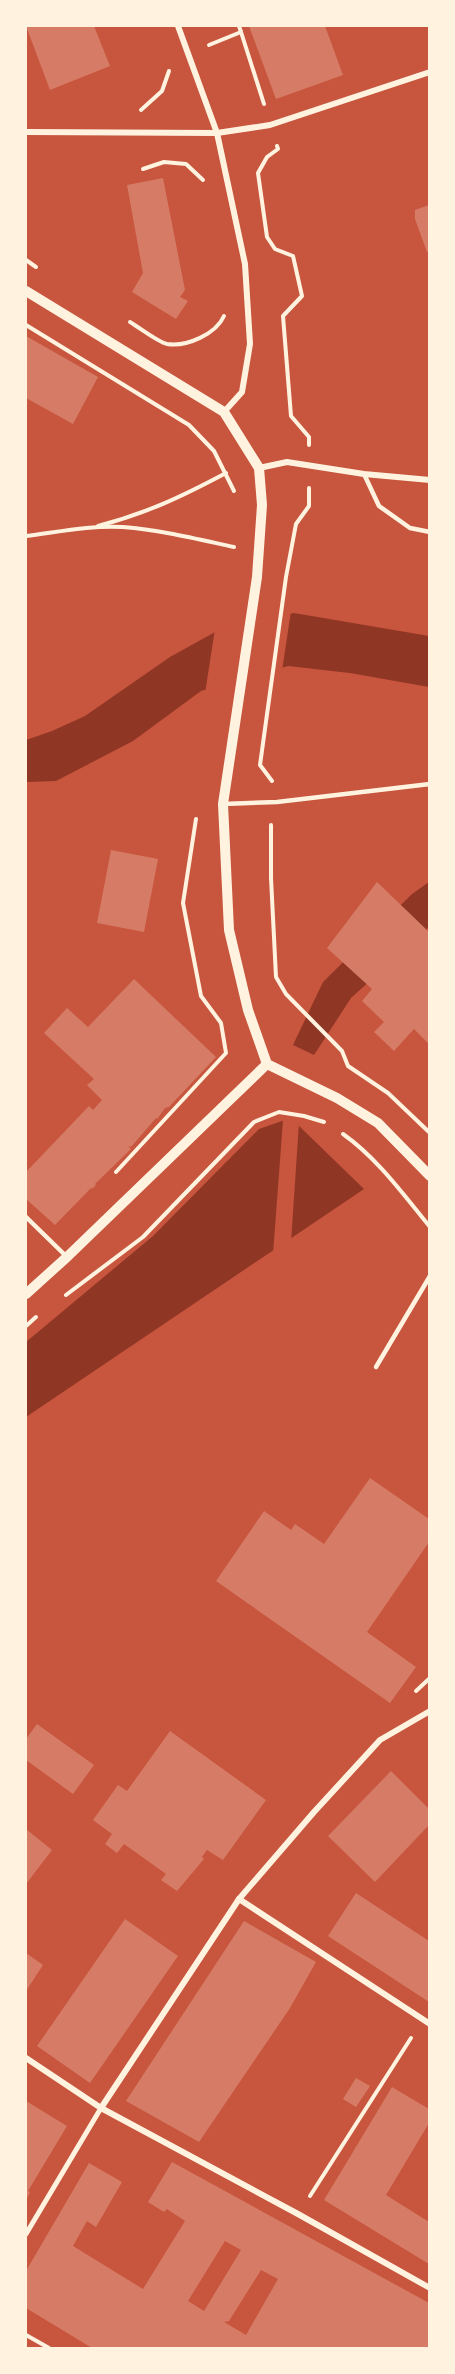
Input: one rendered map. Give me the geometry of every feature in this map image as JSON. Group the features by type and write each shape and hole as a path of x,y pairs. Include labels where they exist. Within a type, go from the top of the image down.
{"street":[{"path":"178,26 217,133 245,264 250,344 242,392 224,412"},
{"path":"26,132 217,133 270,124 429,72"},
{"path":"26,291 224,412 259,468 262,505 257,577 223,804 229,930 248,1010 267,1064 337,1098 378,1123 429,1176"},
{"path":"259,468 287,462 364,474 429,480"},
{"path":"26,1294 267,1064"},
{"path":"26,2234 101,2108 239,1899 380,1740 429,1711"},
{"path":"239,1899 426,2021"},
{"path":"26,2058 101,2108 298,2214 429,2288"}],"lane":[{"path":"364,474 379,506 410,528 429,532"},
{"path":"223,804 271,803 429,784"},
{"path":"26,1216 67,1257"},
{"path":"376,1367 429,1276"}],"path":[{"path":"239,26 278,149 267,157 258,173 267,237 275,249 293,256 302,296 283,316 291,416 309,437 309,506 296,524 286,577 260,765 272,780 271,878 276,977 286,994 342,1051 348,1066 388,1094 429,1133"},
{"path":"139,111 162,91 170,69 188,53 241,32"},
{"path":"143,170 164,162 186,164 204,181"},
{"path":"26,260 46,272"},
{"path":"126,320 167,344 186,342 208,334 223,319 225,310"},
{"path":"26,325 189,425 214,451 236,499"},
{"path":"91,528 168,504 226,473 259,468"},
{"path":"26,536 91,528 122,527 173,534 237,548 238,538"},
{"path":"112,1176 226,1053 221,1023 201,996 183,903 197,813"},
{"path":"64,1296 143,1237 254,1122 279,1112 326,1122"},
{"path":"335,1128 360,1146 400,1190 429,1227"},
{"path":"26,1326 38,1316"},
{"path":"298,2214 426,2021"},
{"path":"26,2335 49,2349"}],"shaded area":[{"path":"294,613 429,636 429,687 350,673 288,666 201,691 133,741 56,781 26,782 26,740 85,716 170,657 217,631"},
{"path":"429,882 429,927 351,998 314,1055 293,1045 323,982 412,894"},
{"path":"282,1121 297,1124 364,1189 26,1417 26,1342 153,1236 259,1129"}],"pier":[{"path":"291,611 282,671 205,693 215,629"},
{"path":"283,1120 299,1123 291,1242 273,1254"}],"building":[{"path":"26,26 94,26 110,66 50,90"},
{"path":"249,26 325,26 343,75 276,99"},
{"path":"163,178 185,290 180,297 188,301 176,319 132,292 143,273 127,185"},
{"path":"429,205 429,251 427,252 415,219 415,210"},
{"path":"26,336 98,377 73,424 26,398"},
{"path":"111,850 158,859 144,932 97,923"},
{"path":"377,882 429,932 429,1044 414,1029 394,1051 374,1032 384,1022 362,1001 372,989 327,948"},
{"path":"134,979 216,1057 169,1107 165,1108 131,1147 128,1146 131,1149 55,1225 26,1199 26,1172 89,1106 93,1110 102,1100 87,1085 94,1079 44,1033 67,1008 88,1027"},
{"path":"370,1478 429,1519 429,1542 367,1632 416,1667 390,1703 216,1581 264,1511 291,1530 295,1524 324,1544"},
{"path":"37,1724 94,1765 73,1794 26,1760 26,1739"},
{"path":"170,1731 266,1800 223,1860 207,1850 202,1857 204,1859 177,1891 161,1880 166,1874 124,1844 117,1853 105,1844 112,1834 93,1820 118,1785 127,1791"},
{"path":"391,1771 429,1809 429,1825 375,1882 328,1836"},
{"path":"26,1829 52,1850 26,1884"},
{"path":"356,1893 429,1941 429,2002 328,1936"},
{"path":"125,1919 178,1956 90,2083 37,2046"},
{"path":"244,1921 316,1962 290,2008 199,2142 126,2101"},
{"path":"26,1953 43,1965 26,1991"},
{"path":"356,2078 370,2086 356,2107 343,2099"},
{"path":"392,2087 429,2109 429,2123 386,2195 429,2222 429,2264 324,2200"},
{"path":"26,2101 67,2126 28,2191 30,2192 26,2200"},
{"path":"172,2162 429,2303 429,2348 92,2348 26,2308 26,2271 89,2163 122,2182 96,2227 87,2221 73,2246 143,2289 185,2221 167,2209 164,2212 148,2202","holes":["225,2241 241,2250 204,2311 188,2301","261,2270 278,2279 246,2335 224,2322 229,2321"]}]}
